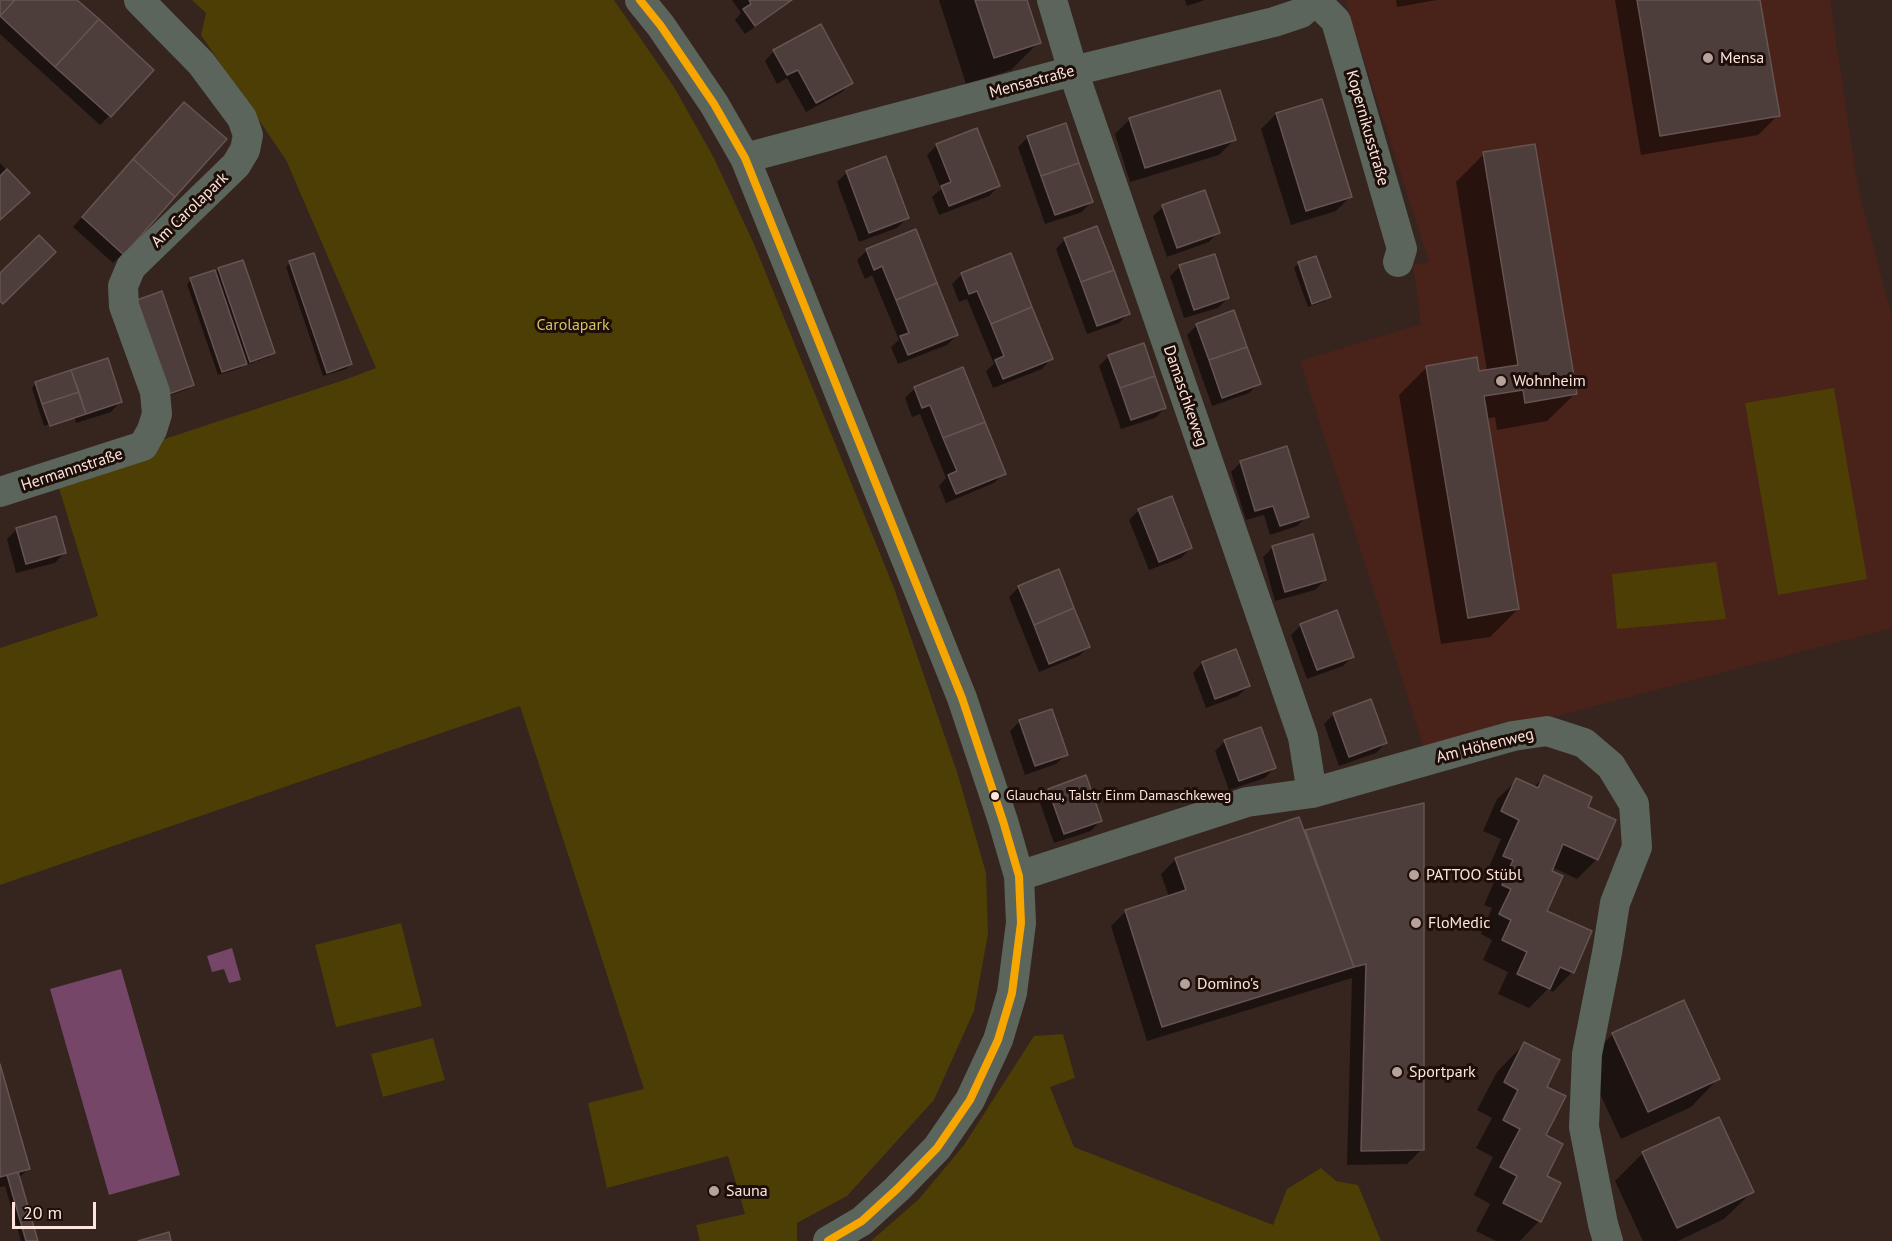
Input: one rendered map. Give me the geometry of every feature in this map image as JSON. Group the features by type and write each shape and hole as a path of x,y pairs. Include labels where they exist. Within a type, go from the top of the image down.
{"street":[{"name":"Am Carolapark","path":"139,0 201,63 242,118 248,135 245,150 236,165 131,267 123,286 124,306 155,392 157,414 152,430 143,446"},
{"path":"640,0 661,26 714,104 745,158 962,698 1019,876 1021,924 1012,993 998,1040 970,1100 937,1148 897,1189 862,1221 828,1241"},
{"name":"Damaschkeweg","path":"1052,0 1072,71 1303,737 1312,793"},
{"name":"Mensastraße","path":"745,158 1072,71 1274,22 1301,13 1315,0"},
{"name":"Kopernikusstraße","path":"1315,0 1336,21 1402,249 1398,262"},
{"name":"Hermannstraße","path":"0,492 143,446"},
{"name":"Am Höhenweg","path":"1019,876 1247,802 1312,793 1513,736 1547,731 1584,743 1611,766 1634,804 1637,847 1615,903 1587,1054 1584,1127 1608,1241"}],"shaded area":[{"path":"1345,0 1830,0 1858,188 1892,317 1892,628 1534,722 1506,722 1424,748 1300,361 1421,324 1413,265 1429,262"},
{"path":"232,948 241,980 229,983 224,969 212,972 207,956"},
{"path":"121,969 180,1175 109,1195 50,989"}],"green space":[{"name":"Carolapark","path":"192,0 614,0 674,87 714,158 754,244 894,588 958,775 986,873 988,934 974,1011 934,1100 847,1196 797,1223 797,1241 700,1241 696,1225 745,1214 728,1156 607,1188 588,1103 644,1089 520,706 0,885 0,648 98,616 55,475 376,368 286,160 201,35 206,13"},
{"path":"1834,388 1867,579 1778,595 1745,403"},
{"path":"1716,562 1726,619 1617,629 1612,574"},
{"path":"401,923 422,1006 336,1027 315,945"},
{"path":"1063,1034 1075,1078 1050,1087 1074,1147 1273,1225 1287,1189 1321,1168 1336,1181 1358,1185 1381,1241 871,1241 919,1199 964,1145 1034,1036"},
{"path":"433,1038 445,1080 383,1097 371,1054"}],"building":[{"path":"0,0 15,0 0,16"},
{"path":"15,0 77,0 99,19 55,67 0,16"},
{"path":"749,0 792,0 755,26 743,9 751,4"},
{"path":"975,0 1027,0 1041,43 994,58"},
{"name":"Mensa","path":"1637,0 1760,0 1780,116 1660,136"},
{"path":"99,19 154,70 111,117 55,67"},
{"path":"821,24 853,83 816,103 798,70 787,75 773,50"},
{"path":"1220,90 1236,140 1145,168 1129,118"},
{"path":"1322,99 1352,197 1306,211 1276,113"},
{"path":"184,102 227,139 175,197 133,159"},
{"path":"1066,123 1079,163 1041,176 1027,136"},
{"path":"977,128 1000,186 949,206 941,186 951,182 936,144"},
{"name":"Wohnheim","path":"1535,144 1577,394 1525,403 1523,390 1484,396 1519,609 1468,618 1426,366 1477,357 1479,371 1518,365 1483,152"},
{"path":"886,156 909,218 869,233 846,171"},
{"path":"133,159 175,197 124,255 82,217"},
{"path":"1079,163 1093,202 1055,215 1041,176"},
{"path":"7,169 30,193 0,220 0,176"},
{"path":"1205,190 1220,233 1177,248 1162,205"},
{"path":"1097,226 1114,270 1081,282 1064,238"},
{"path":"916,229 937,283 896,300 882,266 874,270 866,249"},
{"path":"39,235 56,252 3,304 0,301 0,273"},
{"path":"314,253 352,364 327,373 289,261"},
{"path":"1011,253 1032,307 991,324 977,291 969,294 961,273"},
{"path":"1215,254 1229,298 1194,310 1179,265"},
{"path":"1316,256 1331,297 1312,304 1298,262"},
{"path":"243,260 275,353 250,362 218,268"},
{"path":"215,270 247,364 222,372 190,278"},
{"path":"1114,270 1130,314 1097,326 1081,282"},
{"path":"937,283 958,335 908,355 900,336 909,333 896,300"},
{"path":"162,291 194,385 169,394 137,300"},
{"path":"1032,307 1053,359 1003,379 995,360 1004,356 991,324"},
{"path":"1234,310 1247,347 1209,360 1196,324"},
{"path":"1144,343 1155,376 1120,388 1108,355"},
{"path":"1247,347 1261,384 1222,398 1209,360"},
{"path":"108,358 122,402 86,414 71,370"},
{"path":"963,367 985,422 943,438 930,405 922,408 914,387"},
{"path":"71,370 79,392 42,404 35,382"},
{"path":"1155,376 1166,408 1131,420 1120,388"},
{"path":"79,392 86,414 50,426 42,404"},
{"path":"985,422 1006,474 956,494 948,475 957,471 943,438"},
{"path":"1287,446 1309,517 1280,526 1273,506 1255,511 1240,461"},
{"path":"1172,496 1192,548 1159,562 1138,509"},
{"path":"56,516 66,553 26,564 16,528"},
{"path":"1313,534 1326,580 1285,592 1272,546"},
{"path":"1059,569 1074,608 1034,625 1018,586"},
{"path":"1074,608 1090,647 1049,664 1034,625"},
{"path":"1337,610 1354,657 1317,670 1300,624"},
{"path":"1236,649 1250,686 1215,699 1202,662"},
{"path":"1371,699 1387,743 1349,757 1333,713"},
{"path":"1052,709 1068,755 1035,766 1019,720"},
{"path":"1261,727 1276,768 1239,781 1224,740"},
{"path":"1086,775 1102,821 1064,834 1048,789"},
{"path":"1544,775 1592,797 1588,807 1616,820 1598,860 1563,844 1552,871 1563,876 1547,911 1592,931 1574,973 1560,967 1550,989 1517,974 1527,952 1502,940 1511,920 1499,914 1511,889 1502,885 1513,860 1503,856 1519,820 1501,811 1516,778 1538,788"},
{"path":"1424,803 1424,1150 1361,1151 1366,964 1354,967 1305,830"},
{"path":"1299,817 1354,967 1162,1027 1125,910 1186,890 1175,858"},
{"path":"1684,1000 1720,1079 1648,1112 1612,1033"},
{"path":"1524,1042 1560,1060 1547,1087 1566,1096 1546,1135 1563,1144 1547,1176 1561,1183 1541,1222 1503,1203 1517,1176 1500,1167 1520,1129 1503,1120 1518,1090 1504,1082"},
{"path":"0,1064 30,1169 0,1177"},
{"path":"1719,1117 1754,1192 1677,1228 1642,1152"},
{"path":"18,1172 38,1241 26,1241 7,1175"},
{"path":"169,1232 171,1241 138,1241"}],"transit line":[{"path":"640,0 661,26 714,104 745,158 962,698 1019,876 1021,923 1012,993 998,1040 970,1100 937,1148 897,1189 862,1221 828,1241"}],"place":[{"name":"Mensa","path":"1708,58"},
{"name":"Wohnheim","path":"1501,381"},
{"name":"Glauchau, Talstr Einm Damaschkeweg","path":"995,796"},
{"name":"PATTOO Stübl","path":"1414,875"},
{"name":"FloMedic","path":"1416,923"},
{"name":"Domino's","path":"1185,984"},
{"name":"Sportpark","path":"1397,1072"},
{"name":"Sauna","path":"714,1191"}]}
